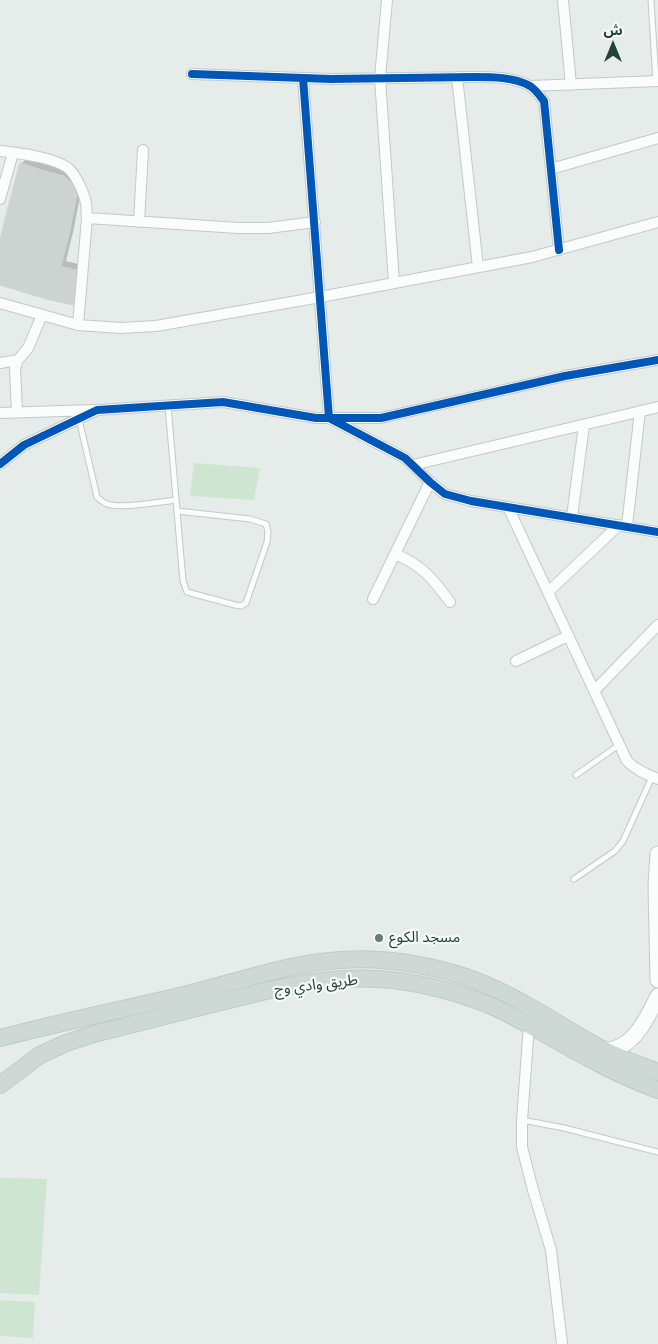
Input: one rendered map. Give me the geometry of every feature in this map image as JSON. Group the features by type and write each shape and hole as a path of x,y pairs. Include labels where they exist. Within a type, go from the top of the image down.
{"main road":[{"name":"طريق وادي وج","path":"0,1038 188,994 288,968 344,959 370,959 412,964 468,978 496,988 536,1009 604,1050 658,1072"},
{"name":"طريق وادي وج","path":"0,1085 40,1055 66,1043 96,1033 291,985 344,979 371,979 432,987 465,996 529,1025 596,1063 658,1090"}],"street":[{"path":"388,0 380,78 394,283"},
{"path":"563,0 571,84"},
{"path":"192,74 303,78 497,77 530,86 657,81"},
{"path":"457,77 478,267"},
{"path":"303,78 329,418"},
{"path":"530,86 544,101 559,250"},
{"path":"551,169 658,138"},
{"path":"139,222 143,150"},
{"path":"0,151 53,161 68,168 79,184 86,203 87,218 78,325"},
{"path":"0,199 13,153"},
{"path":"87,218 238,228 268,228 315,222"},
{"path":"0,303 78,325 121,328 156,326 532,257 658,222"},
{"path":"17,412 14,368 28,348 42,315"},
{"path":"0,363 18,360"},
{"path":"0,413 97,410 223,402 316,418 381,418 565,376 658,360"},
{"path":"412,464 658,407"},
{"path":"0,464 24,445 97,410"},
{"path":"548,592 623,526 640,411"},
{"path":"329,418 405,458 445,494 471,501 658,532"},
{"path":"572,517 584,425"},
{"path":"373,599 430,482"},
{"path":"508,507 627,761 634,768 655,778"},
{"path":"395,554 417,565 433,578 450,602"},
{"path":"594,691 658,625"},
{"path":"516,661 568,636"},
{"path":"658,854 656,885 658,980"},
{"path":"604,1050 622,1046 633,1037 646,1021 658,996"},
{"path":"529,1025 522,1120 522,1146 551,1250 562,1344"}],"lane":[{"path":"652,0 657,81"},
{"path":"168,406 176,500 183,581 186,592 241,606 246,602 267,542 268,532 266,524 250,519 177,511"},
{"path":"79,419 97,497 101,502 112,505 128,505 176,500"},
{"path":"576,774 619,745"},
{"path":"574,879 619,846 655,778"},
{"path":"522,1120 564,1128 658,1152"}],"green space":[{"path":"194,463 260,468 254,500 190,496"},
{"path":"0,1178 47,1179 39,1295 0,1293"},
{"path":"0,1300 35,1302 33,1338 0,1336"}],"building":[{"path":"20,163 48,172 41,197 13,190"},
{"path":"48,172 64,176 71,183 77,192 75,204 41,197"},
{"path":"13,190 47,198 40,228 5,220"},
{"path":"47,198 75,204 69,235 40,228"},
{"path":"5,220 40,228 32,259 0,250"},
{"path":"40,228 69,235 61,266 32,259"},
{"path":"0,250 55,265 46,299 0,285"},
{"path":"55,265 81,271 73,305 46,299"}],"cycle path":[{"path":"192,74 331,79 488,77 510,79 524,83 536,91 544,101 559,250"},
{"path":"303,78 329,418 405,458 445,494 471,501 658,532"},
{"path":"0,464 24,445 97,410 223,402 316,418 381,418 565,376 658,360"}],"place":[{"name":"مسجد الكوع","path":"379,938"}]}
